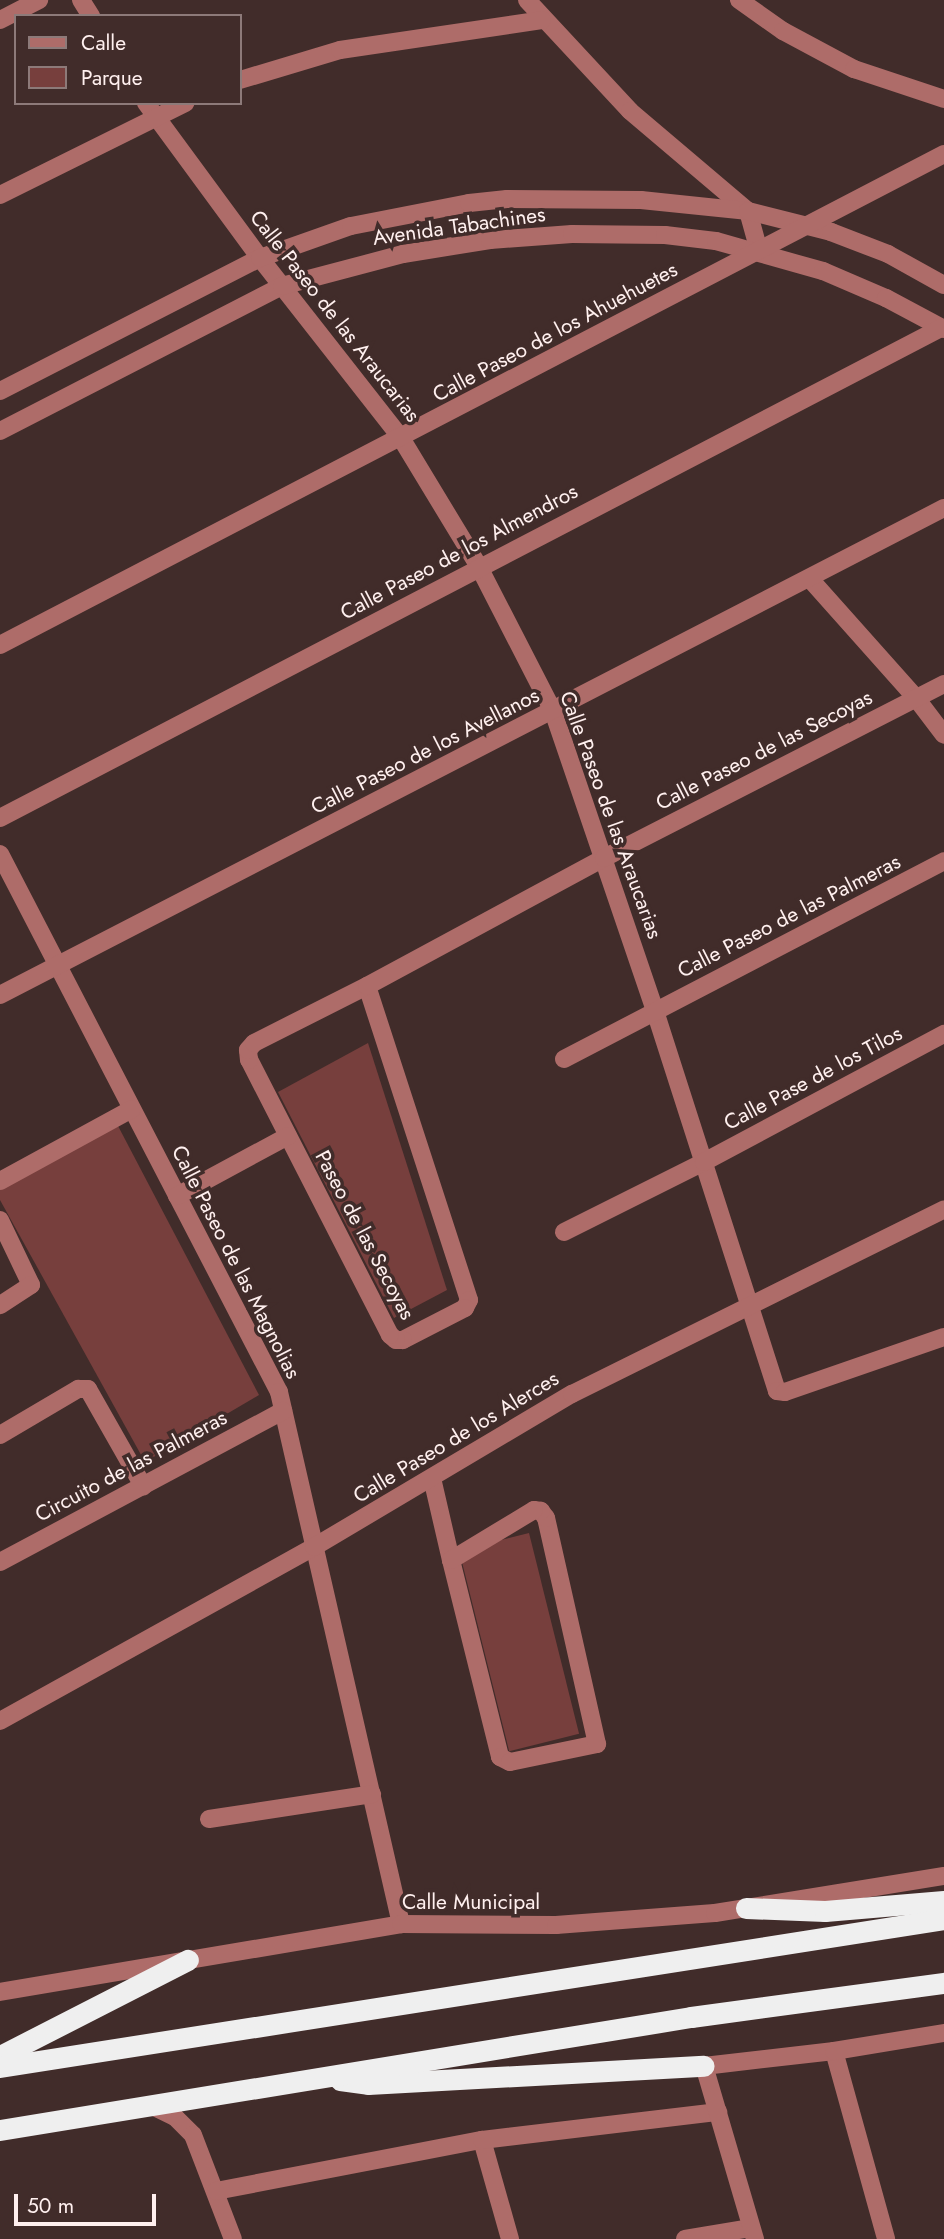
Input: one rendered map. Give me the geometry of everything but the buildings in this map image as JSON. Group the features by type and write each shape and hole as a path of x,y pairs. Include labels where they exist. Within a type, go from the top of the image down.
{"highway":[{"path":"746,1908 825,1911 944,1901"},
{"path":"0,2067 944,1919"},
{"path":"0,2056 188,1960"},
{"path":"0,2130 691,2017 944,1983"},
{"path":"321,2077 368,2084 704,2066"}],"street":[{"path":"0,20 39,0"},
{"path":"527,0 630,111 748,211 759,251"},
{"path":"739,0 783,31 854,69 944,99"},
{"path":"242,79 340,50 542,19"},
{"path":"0,195 150,110 175,105"},
{"name":"Calle Paseo de las Araucarias","path":"150,110 260,258 401,438 479,567 553,711 751,1305 771,1382 777,1391 785,1392 944,1337"},
{"name":"Calle Paseo de los Ahuehuetes","path":"0,645 944,154"},
{"name":"Avenida Tabachines","path":"0,391 260,258 351,226 469,203 508,199 641,200 748,211 806,225 888,254 944,285"},
{"name":"Avenida Tabachines","path":"0,431 282,286 403,254 490,240 572,234 665,235 716,241 822,271 886,298 942,329"},
{"name":"Calle Paseo de los Almendros","path":"0,818 942,329"},
{"name":"Calle Paseo de los Avellanos","path":"0,995 944,508"},
{"path":"810,579 916,698 944,735"},
{"name":"Calle Paseo de las Secoyas","path":"604,858 944,684"},
{"name":"Calle Paseo de las Magnolias","path":"0,854 272,1376 283,1411 401,1924"},
{"name":"Paseo de las Secoyas","path":"367,986 469,1300 465,1308 403,1340 396,1340 390,1335 249,1060 248,1050 254,1043 367,986 604,858"},
{"name":"Calle Paseo de las Palmeras","path":"564,1059 944,861"},
{"name":"Calle Pase de los Tilos","path":"564,1233 944,1034"},
{"path":"0,1181 132,1109"},
{"path":"177,1196 288,1136"},
{"name":"Calle Paseo de los Alerces","path":"0,1721 314,1547 572,1394 944,1209"},
{"path":"0,1220 31,1285 0,1305"},
{"path":"0,1435 78,1389 88,1389 143,1486"},
{"name":"Circuito de las Palmeras","path":"0,1562 283,1411"},
{"path":"432,1478 451,1560 500,1757 510,1762 597,1744 549,1532 541,1511 534,1510 451,1560"},
{"path":"209,1819 372,1794"},
{"name":"Calle Municipal","path":"0,1992 401,1924 556,1925 746,1908 944,1876"},
{"path":"685,2239 753,2233 704,2066 943,2038"},
{"path":"834,2051 886,2239"},
{"path":"150,2105 174,2117 193,2135 233,2239"},
{"path":"216,2191 482,2140 718,2112"},
{"path":"482,2140 510,2239"}],"green space":[{"path":"368,1043 447,1290 394,1318 278,1092"},
{"path":"117,1124 259,1395 145,1462 0,1200 0,1188"},
{"path":"529,1533 579,1734 509,1751 459,1550"}]}
